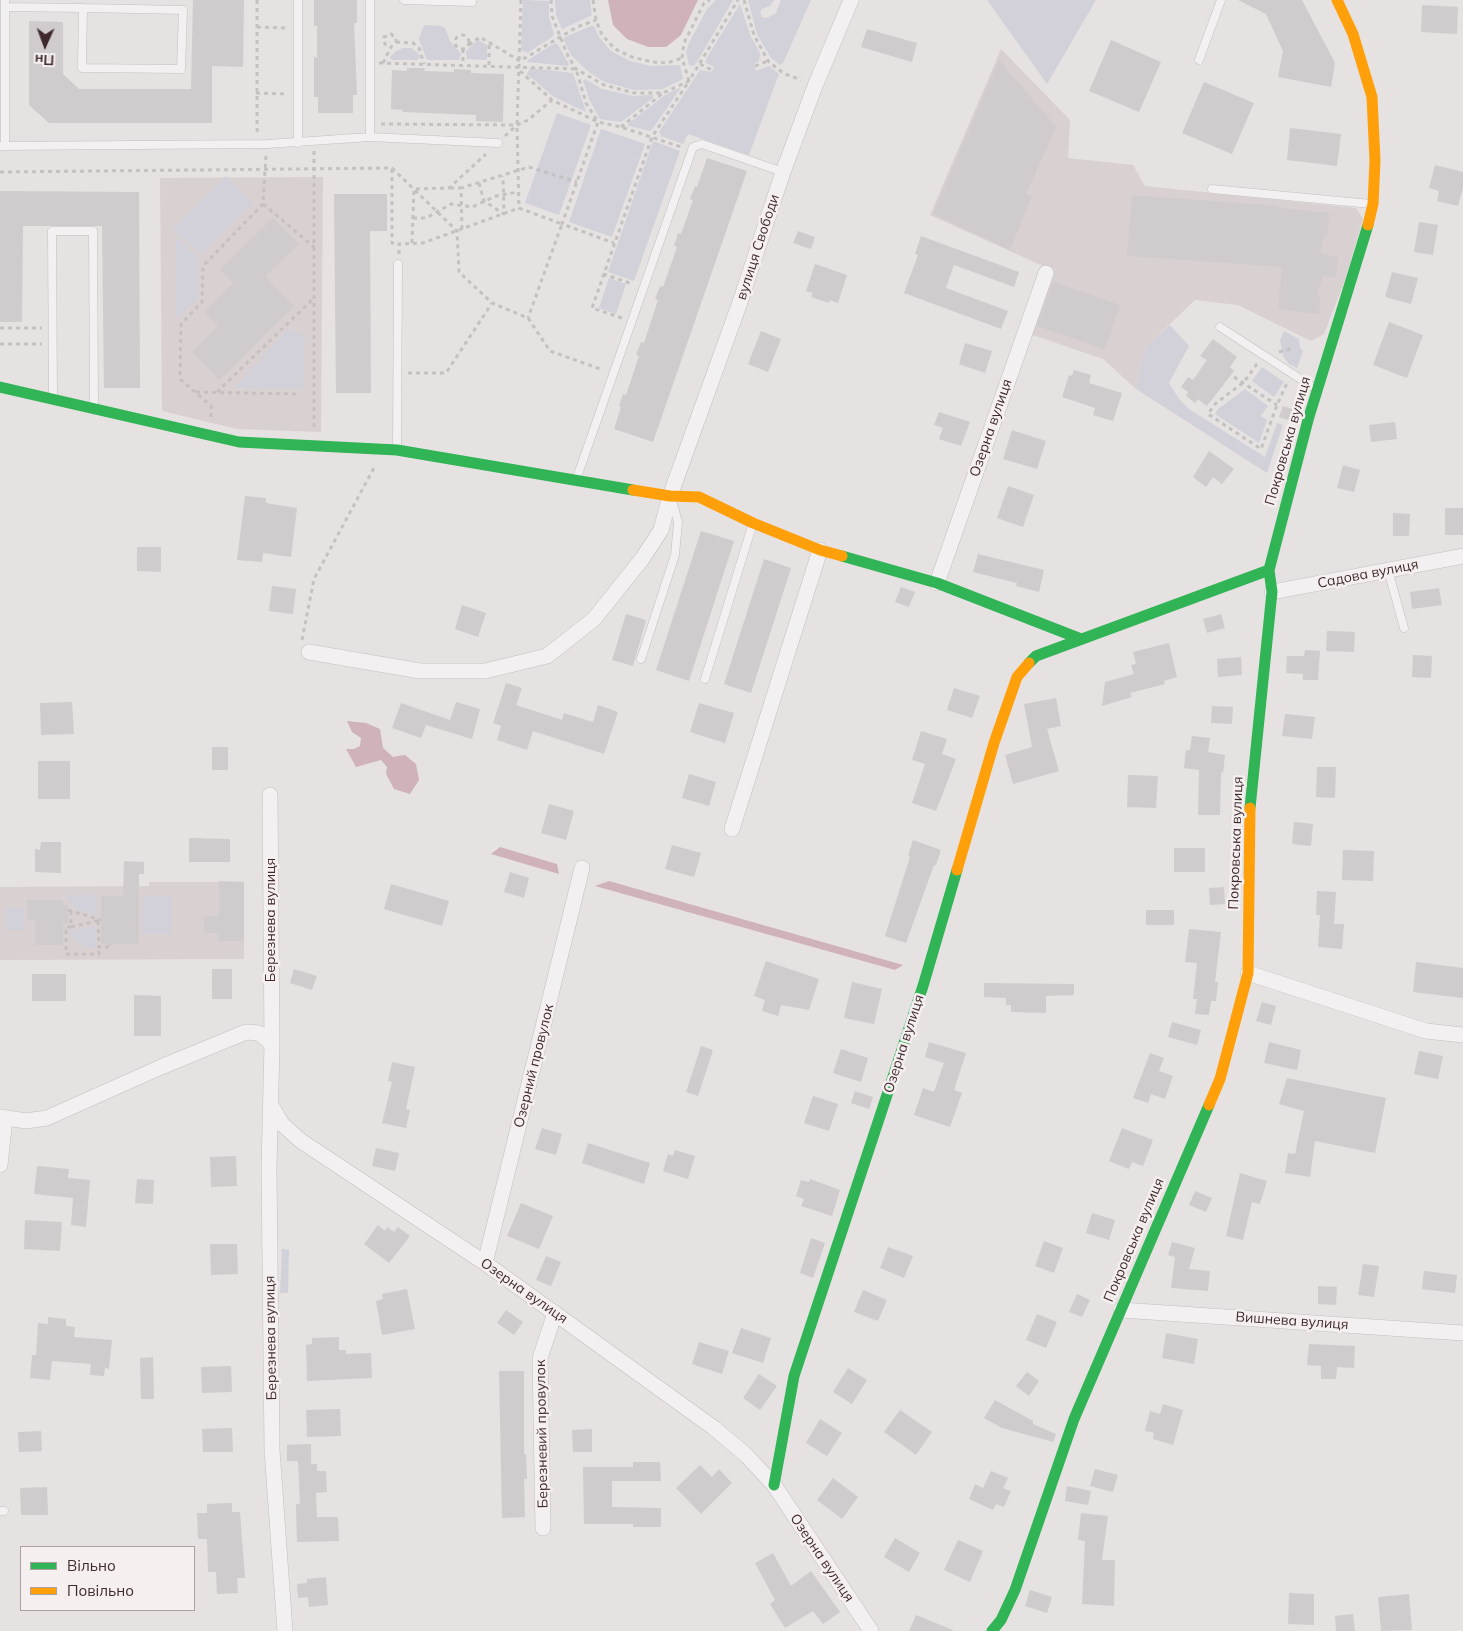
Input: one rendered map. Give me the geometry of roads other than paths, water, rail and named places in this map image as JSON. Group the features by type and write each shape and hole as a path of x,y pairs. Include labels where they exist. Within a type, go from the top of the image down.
{"street":[{"name":"вулиця Свободи","path":"305,649 420,671 484,671 547,656 594,619 642,559 661,530 670,496 739,304 783,172 815,86 851,0"},
{"name":"Покровська вулиця","path":"992,1631 1001,1620 1015,1590 1074,1419 1220,1079 1248,973 1249,813 1272,592 1269,570 1318,390 1364,245 1372,204 1375,161 1372,97 1354,34 1337,0"},
{"name":"Озерна вулиця","path":"937,583 1046,273"},
{"path":"0,387 239,442 397,450 670,496 699,497 753,523 820,550 937,583 1082,639"},
{"path":"732,829 820,550"},
{"name":"Садова вулиця","path":"1272,592 1463,556"},
{"name":"Озерна вулиця","path":"774,1485 794,1376 923,986 994,743 1017,677 1036,656 1269,570"},
{"name":"Березнева вулиця","path":"270,795 272,1044 269,1177 272,1450 284,1631"},
{"name":"Озерний провулок","path":"485,1263 582,868"},
{"path":"1248,973 1426,1031 1463,1035"},
{"path":"0,1165 2,1117 26,1121 47,1118 246,1032 259,1033 272,1044"},
{"name":"Озерна вулиця","path":"270,1105 282,1124 301,1141 485,1263 714,1428 746,1455 774,1485 871,1631"},
{"name":"Вишнева вулиця","path":"1121,1310 1463,1332"},
{"name":"Березневий провулок","path":"543,1528 540,1358 555,1313"}],"lane":[{"path":"298,0 298,143"},
{"path":"370,0 370,137"},
{"path":"404,0 472,2"},
{"path":"1199,60 1221,0"},
{"path":"83,8 82,68 181,69 183,10 83,8 5,3 2,146 267,144 370,137 498,143"},
{"path":"575,481 692,147 702,144 783,172"},
{"path":"1212,190 1372,204"},
{"path":"53,398 52,231 93,231 94,408"},
{"path":"397,450 398,264"},
{"path":"1220,327 1318,390"},
{"path":"641,659 675,555 678,522 670,496"},
{"path":"705,679 753,523"},
{"path":"1388,570 1404,628"}]}
